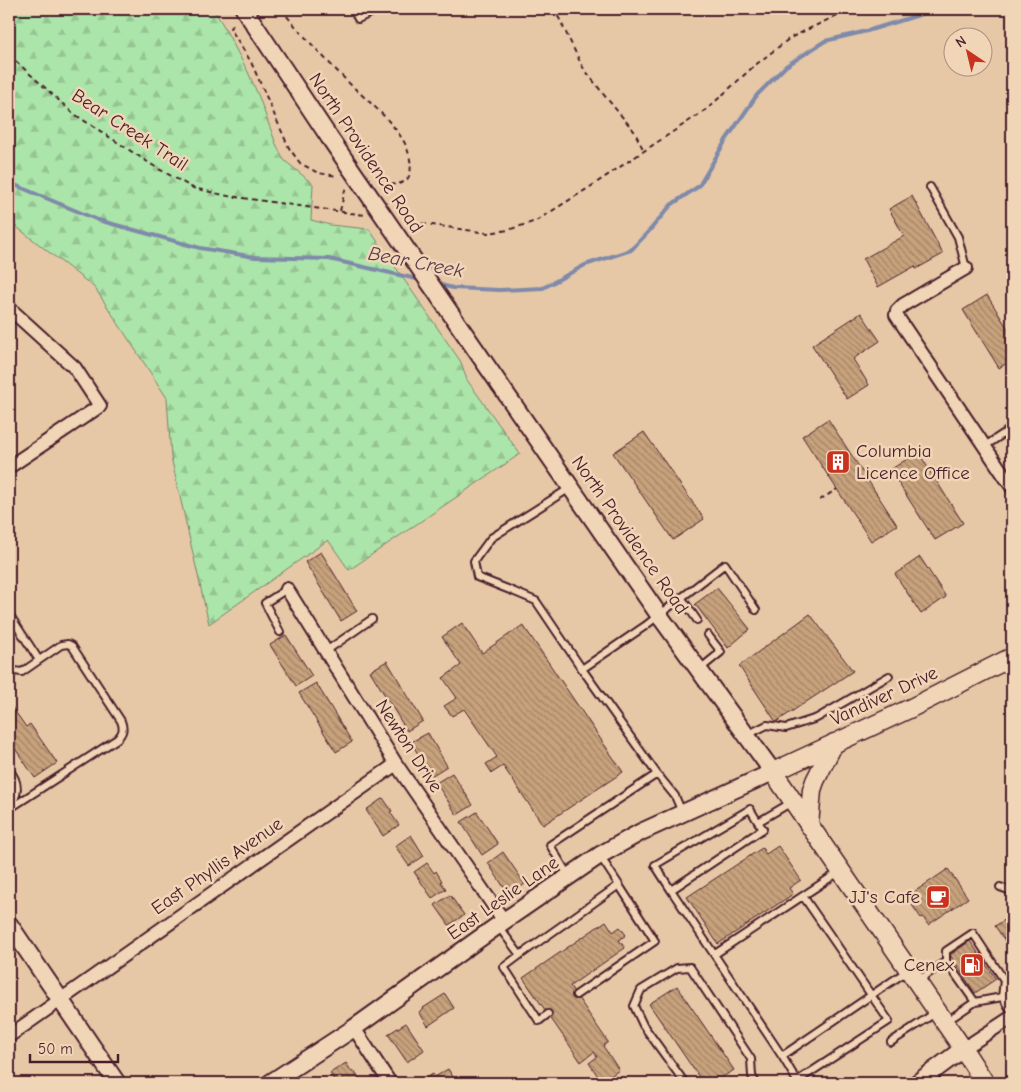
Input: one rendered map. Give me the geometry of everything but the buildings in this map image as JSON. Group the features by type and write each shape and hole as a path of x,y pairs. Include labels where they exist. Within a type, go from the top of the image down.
{"main road":[{"name":"Vandiver Drive","path":"773,772 911,708 1012,657"},
{"path":"809,825 814,781 834,743"},
{"name":"North Providence Road","path":"773,772 985,1083"}],"street":[{"name":"North Providence Road","path":"244,9 329,137 570,488 773,772"},
{"path":"966,268 902,305 897,310 896,315 1012,487"},
{"path":"9,308 75,368 100,406 9,468"},
{"name":"Newton Drive","path":"287,589 396,764 501,923"},
{"name":"East Phyllis Avenue","path":"9,1036 396,764"},
{"name":"East Leslie Lane","path":"270,1083 354,1028 600,855 641,832 773,772"},
{"path":"9,924 117,1083"},
{"path":"921,1082 963,1049 1012,1017"},
{"path":"354,1028 390,1083"}],"lane":[{"path":"353,9 358,19 379,9"},
{"path":"930,187 958,237 966,268"},
{"path":"985,446 1012,428"},
{"path":"570,488 491,538 474,561 476,577 536,601 582,670 675,796 683,813"},
{"path":"582,670 645,626 725,564 756,610"},
{"path":"280,632 265,603 287,589"},
{"path":"680,597 697,620"},
{"path":"9,614 39,660"},
{"path":"326,651 372,619"},
{"path":"699,670 721,652 708,635"},
{"path":"9,663 14,671 22,672 61,645 68,644 72,646 124,728 122,734 117,739 9,808"},
{"path":"746,735 767,725 786,728 817,718 889,676"},
{"path":"1012,696 1012,701"},
{"path":"9,770 17,783 17,790 16,797 9,808"},
{"path":"569,877 550,845 657,774"},
{"path":"758,822 793,801"},
{"path":"671,890 763,829 750,809 655,864 671,890 798,1082 889,1021 803,896"},
{"path":"576,995 655,940 600,855"},
{"path":"715,954 841,871"},
{"path":"548,1014 538,1021 504,967 619,884"},
{"path":"1000,888 1012,893"},
{"path":"501,923 520,956"},
{"path":"946,960 946,951 973,933 990,964 1004,980 1002,997 1012,1012"},
{"path":"782,1056 871,996 946,960"},
{"path":"946,960 955,967 975,1002"},
{"path":"685,1083 643,1025 634,1006 641,990 677,968 690,967 751,1059 752,1076 756,1083"},
{"path":"1004,980 1012,975"},
{"path":"891,1042 975,1002 1002,997 1012,990"}],"path":[{"path":"281,9 302,35 403,138 412,170 409,178 402,183 374,182"},
{"path":"552,9 559,18 582,66 634,131 644,151"},
{"path":"398,220 488,233 508,230 536,221 707,109 754,66 790,38 850,9"},
{"path":"233,25 230,28 252,62 289,148 300,163 318,173 338,176"},
{"name":"Bear Creek Trail","path":"9,55 74,114 157,168 193,188 228,196 369,215"},
{"path":"340,211 346,186"},
{"path":"820,500 837,489"}],"green space":[{"path":"9,9 213,9 248,72 284,160 313,184 311,220 330,225 369,229 461,362 467,380 520,454 349,570 328,540 209,624 171,457 167,398 95,288 9,221"}],"waterway":[{"name":"Bear Creek","path":"437,284 453,288 500,290 543,288 585,265 631,250 671,205 699,186 726,140 757,95 786,66 825,41 867,31 933,9"},
{"name":"Bear Creek","path":"9,181 98,220 200,248 255,257 329,259 421,280"}],"place":[{"name":"Columbia Licence Office","path":"838,462"},
{"name":"JJ's Cafe","path":"938,897"},
{"name":"Cenex","path":"972,965"}]}
